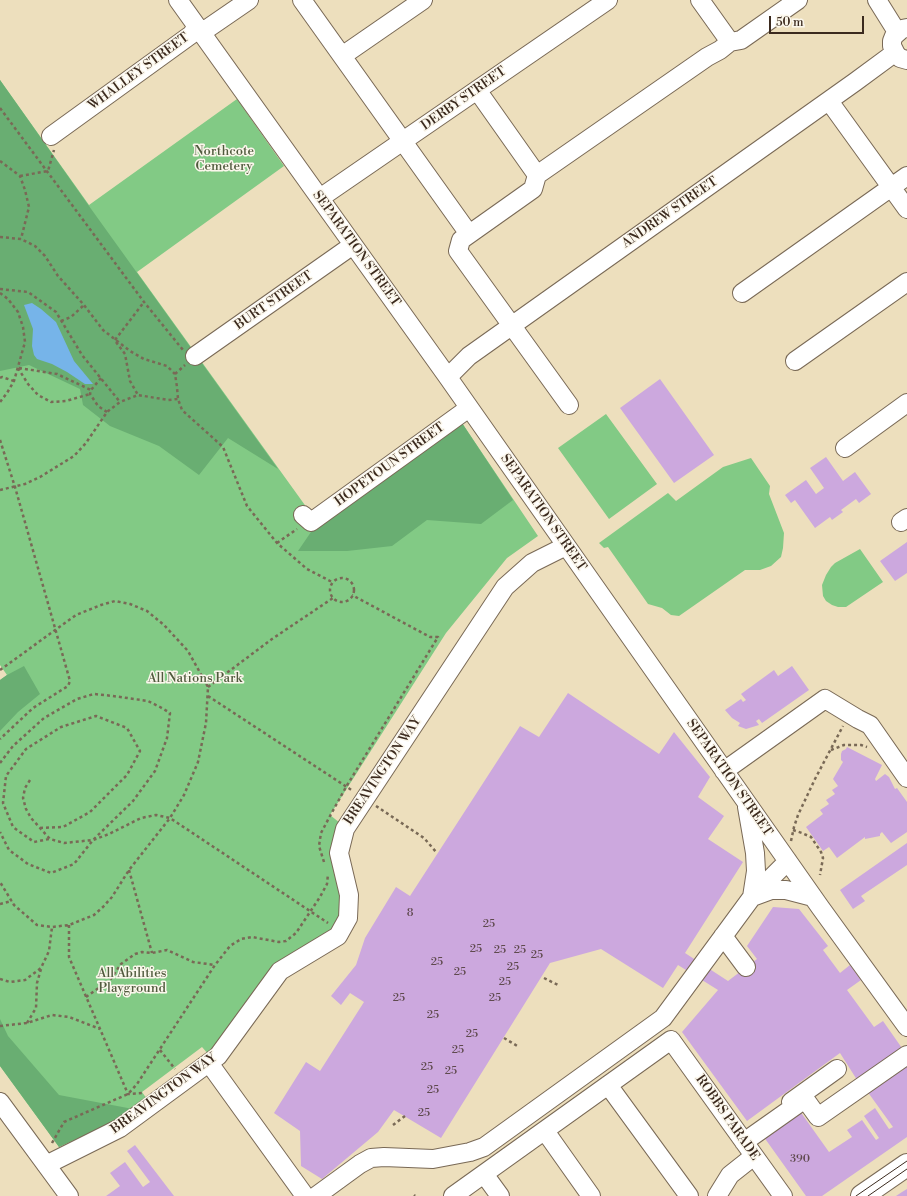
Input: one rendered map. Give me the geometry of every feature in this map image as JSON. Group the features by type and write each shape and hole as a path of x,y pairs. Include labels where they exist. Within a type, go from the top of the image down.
{"main road":[{"path":"862,1196 907,1165"}],"street":[{"name":"SEPARATION STREET","path":"178,0 447,376 813,897 906,1025"},
{"name":"WHALLEY STREET","path":"52,142 193,32 201,33 249,0"},
{"path":"302,0 469,234"},
{"path":"342,56 422,0"},
{"name":"DERBY STREET","path":"320,198 608,0"},
{"path":"700,0 730,42"},
{"path":"570,405 458,251 461,240 533,189 537,175 707,57 720,50 730,42 741,40 798,0"},
{"path":"877,0 902,30 894,36 892,41 892,46 900,56"},
{"name":"ANDREW STREET","path":"447,376 469,356 893,54 900,56"},
{"path":"477,90 537,175"},
{"path":"829,100 907,209"},
{"path":"742,293 907,176"},
{"name":"BURT STREET","path":"188,353 353,245"},
{"path":"795,361 907,282"},
{"path":"845,448 907,403"},
{"name":"HOPETOUN STREET","path":"307,523 469,408"},
{"name":"BREAVINGTON WAY","path":"46,1165 120,1128 218,1056 280,971 338,936 348,918 349,895 339,853 345,829 505,587 532,563 566,546"},
{"path":"724,771 825,699 858,720 870,724 907,778"},
{"path":"746,802 755,853 756,871 752,897"},
{"path":"316,1196 360,1164 371,1158 384,1157 433,1159 470,1152 484,1147 663,1018 752,897 788,861"},
{"path":"752,897 771,890 786,890 813,897"},
{"path":"723,936 746,967"},
{"name":"ROBBS PARADE","path":"608,1085 671,1040 782,1196"},
{"path":"746,1145 805,1099 818,1117 907,1055"},
{"path":"209,1063 305,1196"},
{"path":"717,1196 746,1145 837,1068"},
{"path":"453,1196 608,1085 689,1196"},
{"path":"0,1102 69,1196"},
{"path":"545,1131 591,1196"},
{"path":"484,1174 500,1196"}],"path":[{"path":"0,108 144,302 188,353"},
{"path":"48,171 52,142"},
{"path":"0,162 20,176 25,190 29,207 21,239"},
{"path":"20,176 48,171"},
{"path":"0,237 21,239 35,246 45,256 58,276 84,305 103,330 130,351 144,359 167,366 175,374 178,387 178,399 182,410 222,447 248,506 277,543 306,569 332,582"},
{"path":"0,289 28,292 56,312 82,355 120,402"},
{"path":"0,293 8,299 18,312 23,327 25,342 14,381 0,402"},
{"path":"115,340 144,302"},
{"path":"61,321 71,317 84,305"},
{"path":"115,340 125,354 130,381 138,395"},
{"path":"18,368 57,374 91,390"},
{"path":"18,368 28,384 38,395 51,402 90,394"},
{"path":"0,378 2,377 14,381"},
{"path":"101,378 91,390 90,394 98,406 107,412"},
{"path":"0,490 15,487 40,477 74,456 86,443 107,412 120,402 138,395 168,400 178,399"},
{"path":"0,440 15,487 70,681 68,686 33,708 0,739"},
{"path":"277,543 307,523"},
{"path":"339,578 350,581 353,588 350,598 343,601 333,598 330,592 332,582 339,578"},
{"path":"208,696 347,787 438,640 438,637 430,637 352,595"},
{"path":"208,687 272,639 333,598"},
{"path":"0,670 76,615 100,605 115,601 130,604 147,611 169,631 188,651 208,687 206,723 198,762 184,794 170,818 129,870 112,897 103,907 94,915 69,925 52,927 38,925 14,905 0,882"},
{"path":"0,763 13,746 44,718 77,699 94,694 148,701 170,713 167,738 155,771 133,801 93,840 74,864 51,873 28,864 9,850 0,832"},
{"path":"790,843 793,838 793,830 798,815 815,779 850,714"},
{"path":"39,828 63,828 90,812 126,775 140,751 127,728 96,716 61,727 26,750 6,776 3,803 13,827 34,842 50,839 64,843 93,840 109,834 141,818 156,815 170,818 341,931"},
{"path":"831,750 844,745 852,745 888,752"},
{"path":"30,780 25,788 23,798 29,813 39,828 50,839"},
{"path":"365,799 424,838 437,853"},
{"path":"793,830 811,838 821,852 823,858 820,875"},
{"path":"129,870 152,954"},
{"path":"0,904 12,901"},
{"path":"52,1142 64,1122 128,1094 137,1084 215,965 230,946 241,939 252,937 279,942 286,941 296,933 310,910"},
{"path":"69,925 69,957 128,1094"},
{"path":"27,1023 36,1008 37,983 41,968 49,951 52,927"},
{"path":"86,997 110,980 121,964 135,954 142,952 152,954 167,950 193,962 215,965"},
{"path":"0,979 10,982 25,980 41,968"},
{"path":"544,978 558,985"},
{"path":"0,1026 27,1023 52,1015 69,1017 100,1029"},
{"path":"504,1038 519,1047"},
{"path":"160,1050 174,1068"},
{"path":"393,1125 405,1116"}],"green space":[{"name":"All Nations Park","path":"0,80 89,205 237,99 284,166 137,272 307,508 299,515 311,532 462,423 538,536 507,558 446,633 330,815 340,823 345,895 341,919 325,940 297,951 209,1055 202,1047 142,1092 147,1099 115,1121 59,1147 0,1066 0,680 7,675 0,665"},
{"path":"0,80 278,469 228,438 199,475 159,446 110,426 83,405 80,389 29,365 0,371"},
{"path":"606,414 657,484 609,519 558,448"},
{"path":"462,423 513,500 481,524 427,520 392,546 347,551 298,551 311,532"},
{"path":"751,458 770,486 769,494 784,533 781,557 771,566 760,570 745,570 679,616 671,615 662,608 648,604 608,547 604,548 599,543 668,493 676,501 723,467"},
{"path":"860,549 883,582 846,607 832,605 826,601 823,596 822,585 826,575 835,563"},
{"path":"24,666 40,694 18,712 0,731 0,680"},
{"path":"0,1019 8,1036 59,1095 133,1109 115,1121 59,1147 0,1066"}],"water":[{"path":"32,303 56,322 74,361 93,384 85,384 52,364 37,359 34,355 32,346 33,329 24,305"}],"building":[{"path":"660,379 714,455 674,483 620,408"},
{"path":"826,457 843,481 855,472 871,494 859,503 856,499 841,510 843,512 832,520 830,517 815,528 795,500 791,503 785,495 806,480 816,494 824,488 810,468"},
{"path":"907,542 907,573 895,581 880,561"},
{"path":"792,666 809,690 762,723 759,719 756,721 759,725 746,729 738,726 740,723 732,718 725,710 741,699 743,702 746,700 741,694 774,670 778,676"},
{"path":"568,693 659,754 674,732 710,777 698,797 724,816 708,839 743,862 685,953 728,981 757,959 747,946 773,907 799,909 828,946 823,950 840,973 850,965 861,980 847,990 874,1027 883,1021 904,1051 859,1083 840,1053 747,1121 682,1032 718,990 678,965 663,988 601,949 550,963 441,1138 394,1110 378,1132 322,1179 301,1166 300,1131 274,1113 306,1062 320,1071 364,1002 350,993 341,1005 331,996 356,965 365,938 396,887 410,896 520,726 539,737"},
{"path":"847,747 882,765 875,779 876,781 885,774 889,777 895,789 897,788 907,802 907,832 891,843 882,832 880,836 865,839 865,837 837,858 829,847 823,851 806,827 823,814 820,810 829,804 826,800 835,794 832,790 838,786 833,779 843,762 841,760 842,751"},
{"path":"907,843 907,865 861,896 865,901 853,909 840,890"},
{"path":"907,1063 907,1137 822,1196 806,1196 761,1133 797,1107 829,1152 852,1137 847,1130 862,1120 876,1140 879,1138 864,1116 875,1108 889,1129 893,1127 867,1091"},
{"path":"135,1145 174,1196 106,1196 120,1186 110,1173 125,1162 143,1187 150,1182 127,1151"},
{"path":"907,1189 907,1196 896,1196 902,1192"}],"tram line":[{"path":"856,1196 907,1161"},
{"path":"868,1196 907,1169"}],"park label":[{"name":"Northcote Cemetery","path":"224,160"},
{"name":"All Abilities Playground","path":"132,982"}]}
